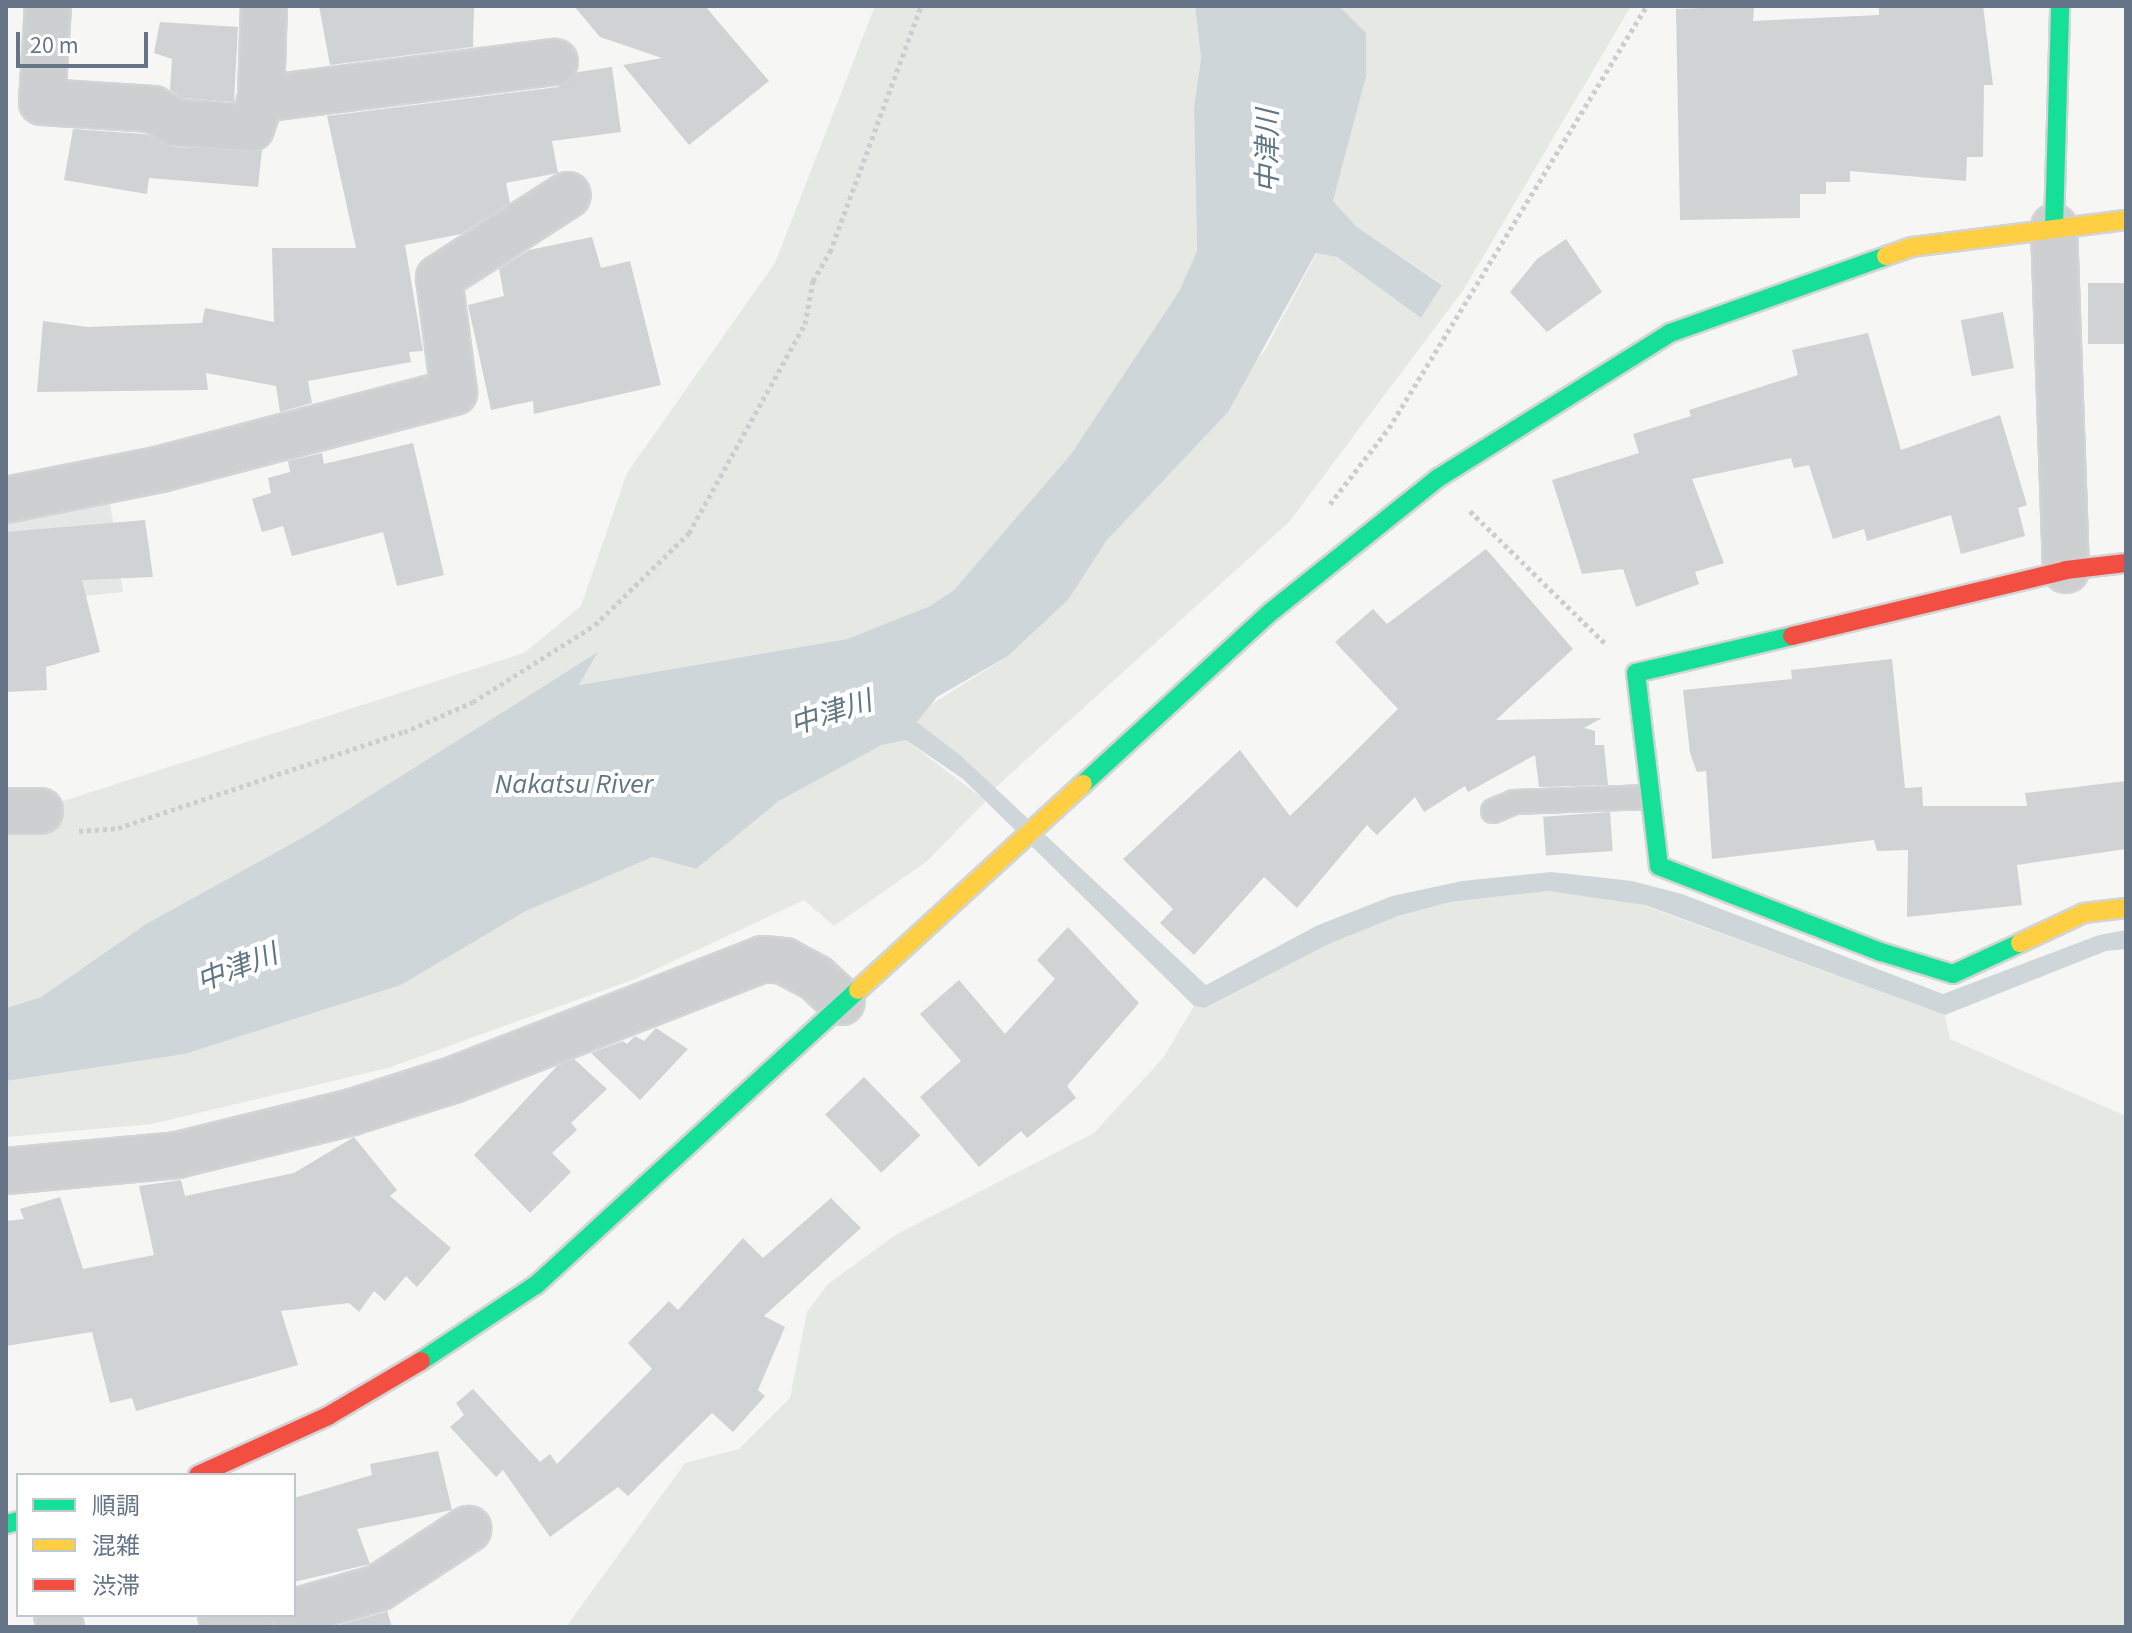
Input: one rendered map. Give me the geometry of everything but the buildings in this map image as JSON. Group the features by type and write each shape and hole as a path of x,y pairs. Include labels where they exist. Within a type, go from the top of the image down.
{"street":[{"path":"48,6 42,102 153,109 174,122 251,128 261,99 264,6"},
{"path":"2060,6 2054,227 2066,570"},
{"path":"261,99 555,62"},
{"path":"6,500 161,469 454,392 439,278 568,195"},
{"path":"202,1473 328,1416 476,1329 536,1285 1272,611 1438,478 1670,333 1912,247 2126,220"},
{"path":"2126,563 2066,570 1636,673 1659,866 1881,952 1953,974 2084,913 2126,908"},
{"path":"6,1171 177,1155 352,1112 453,1080 763,959 784,961 816,978 842,1002"},
{"path":"296,1611 378,1588 468,1529"}],"lane":[{"path":"1493,811 1514,802 1649,797"}],"path":[{"path":"41,818 118,828 404,732 473,702 595,625 689,533 805,324 813,281 830,252 921,6"},
{"path":"1321,516 1389,428 1647,6"},
{"path":"1467,507 1636,673"}],"shaded area":[{"path":"875,6 1195,6 1201,58 1194,107 1197,251 1181,290 1071,454 954,590 930,606 847,639 578,685 597,654 309,834 146,924 41,997 6,1008 6,808 60,802 524,653 581,606 627,473 775,263"},
{"path":"1339,6 1631,6 1464,289 1289,522 995,788 917,722 921,711 1008,656 1068,600 1107,540 1265,350 1317,253 1337,257 1421,318 1442,284 1357,227 1333,201 1366,77 1366,33"},
{"path":"110,502 123,592 6,604 6,521"},
{"path":"906,740 986,801 926,862 834,926 804,900 635,979 388,1068 152,1124 6,1137 6,1081 185,1054 401,985 526,911 653,857 696,869 779,801 882,745"},
{"path":"1548,891 1626,899 1945,1015 1950,1039 2126,1116 2126,1627 566,1627 685,1463 739,1449 790,1398 807,1312 828,1284 897,1234 1094,1133 1163,1058 1194,1006 1206,1008 1329,944 1398,916 1450,902"}],"water":[{"name":"Nakatsu River","path":"1195,6 1339,6 1366,33 1366,77 1333,201 1357,227 1442,285 1421,318 1337,257 1316,253 1228,412 1107,540 1068,600 1008,656 937,697 917,722 961,756 1206,985 1316,926 1392,896 1462,881 1551,872 1632,881 1682,894 1943,994 2099,935 2126,930 2126,949 2106,951 1945,1015 1645,905 1548,891 1450,902 1398,916 1329,944 1205,1008 1194,1006 963,779 906,740 882,745 779,801 696,869 653,857 526,911 401,985 185,1054 6,1081 6,1008 41,997 146,924 309,834 598,652 579,685 847,639 930,606 954,590 1071,454 1180,290 1197,251 1194,107 1201,58"}],"traffic: fast":[{"path":"2054,227 2060,6"},
{"path":"1083,784 1272,611 1438,478 1670,333 1886,256"},
{"path":"1792,636 1636,673 1659,866 1881,952 1953,974 2020,943"},
{"path":"421,1361 536,1285 858,990"},
{"path":"6,1524 16,1522"}],"traffic: slow":[{"path":"1886,256 1912,247 2126,220"},
{"path":"858,990 1083,784"},
{"path":"2020,943 2084,913 2126,908"}],"traffic: jam":[{"path":"1792,636 2066,570 2126,563"},
{"path":"202,1473 328,1416 421,1361"}],"water label":[{"name":"中津川","path":"1268,151"},
{"name":"中津川","path":"831,713"},
{"name":"中津川","path":"237,968"}]}
